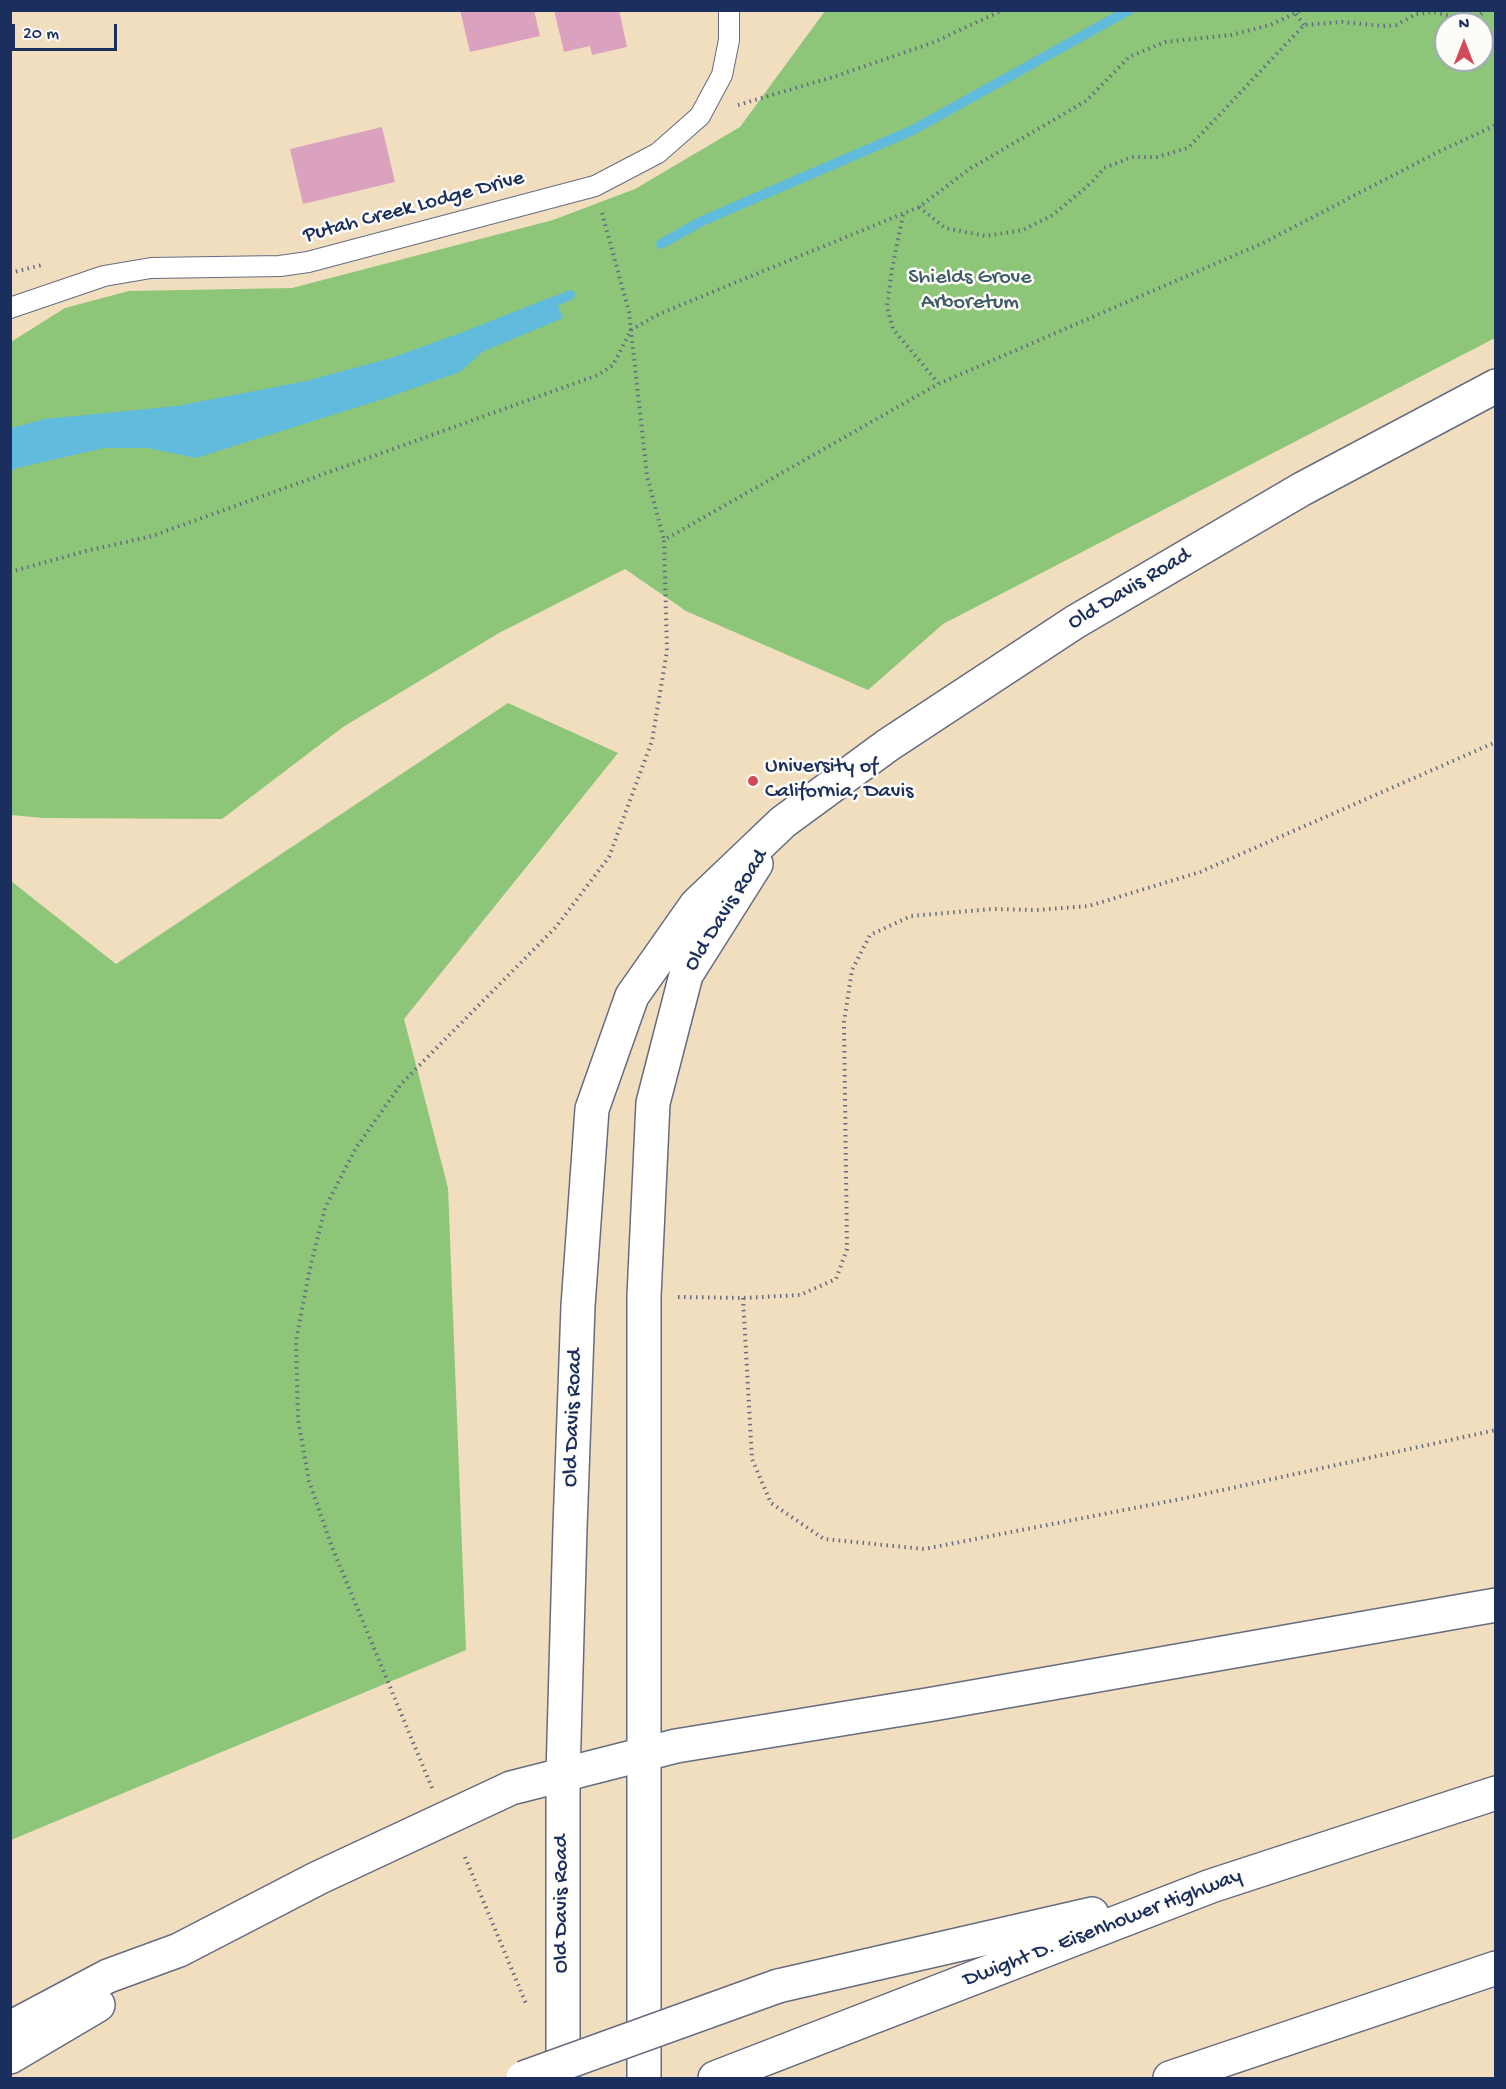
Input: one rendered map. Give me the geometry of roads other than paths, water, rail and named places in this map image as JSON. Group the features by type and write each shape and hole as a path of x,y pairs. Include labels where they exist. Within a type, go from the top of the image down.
{"main road":[{"name":"Old Davis Road","path":"563,2079 563,1775 578,1306 592,1109 632,996 696,904 783,822 888,745 1076,622 1302,489 1496,386"},
{"name":"Old Davis Road","path":"644,2079 644,1296 653,1103 686,975 783,822"},
{"path":"10,2028 108,1976 179,1950 318,1878 511,1788 676,1746 933,1704 1496,1605"},
{"name":"Dwight D. Eisenhower Highway","path":"715,2079 1211,1886 1496,1793"},
{"path":"523,2079 778,1986 1211,1886"},
{"path":"10,2057 118,1993 179,1950"},
{"path":"1170,2079 1496,1968"}],"lane":[{"name":"Putah Creek Lodge Drive","path":"10,308 104,276 151,268 280,266 308,262 595,186 657,153 700,116 722,75 729,40 729,10"}],"water":[{"path":"554,296 563,318 482,352 460,372 380,400 196,458 147,448 104,448 17,468 11,472 11,428 45,419 177,406 306,381 391,358"}],"waterway":[{"path":"661,244 702,221 913,130 1129,10"},
{"path":"545,306 570,295"}],"place":[{"name":"University of California, Davis","path":"753,781"}],"park label":[{"name":"Shields Grove Arboretum","path":"970,292"}]}
